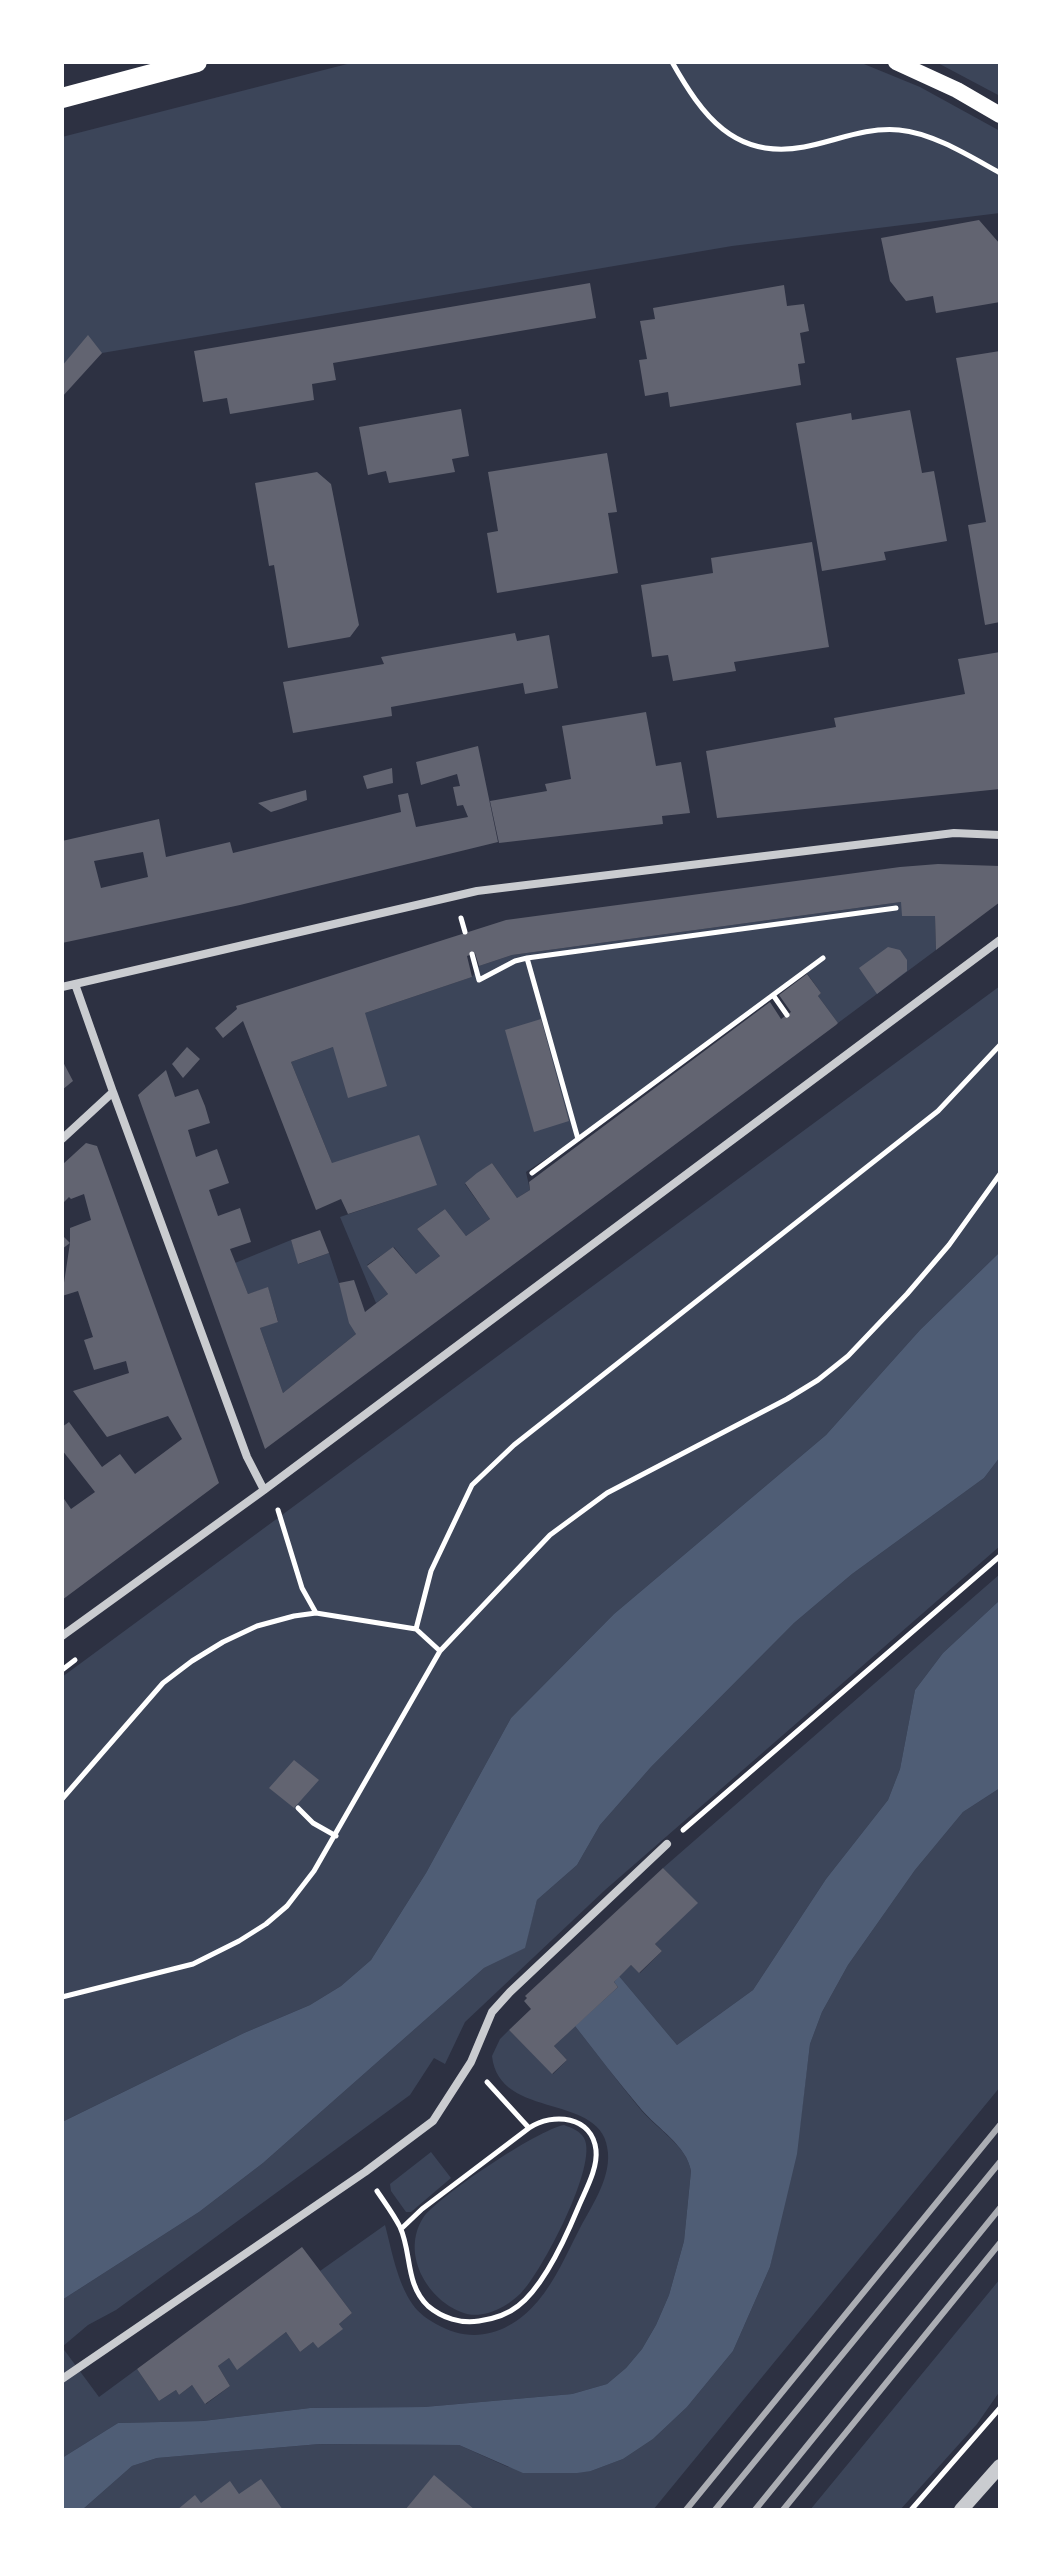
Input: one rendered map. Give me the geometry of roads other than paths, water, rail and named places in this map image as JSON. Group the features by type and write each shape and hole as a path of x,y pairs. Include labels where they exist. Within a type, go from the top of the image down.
{"main road":[{"path":"62,98 197,62"},
{"path":"896,62 957,90 1000,115"}],"street":[{"path":"62,987 477,891 954,833 1000,835"},
{"path":"62,1636 264,1490 1000,940"},
{"path":"75,984 247,1457 264,1490"},
{"path":"62,1139 113,1092"},
{"path":"62,2379 365,2172 433,2121 471,2062 492,2012 667,1844"},
{"path":"961,2510 1000,2466"}],"railway":[{"path":"686,2510 1000,2125"},
{"path":"715,2510 1000,2162"},
{"path":"755,2510 1000,2208"},
{"path":"783,2510 1000,2243"}]}
